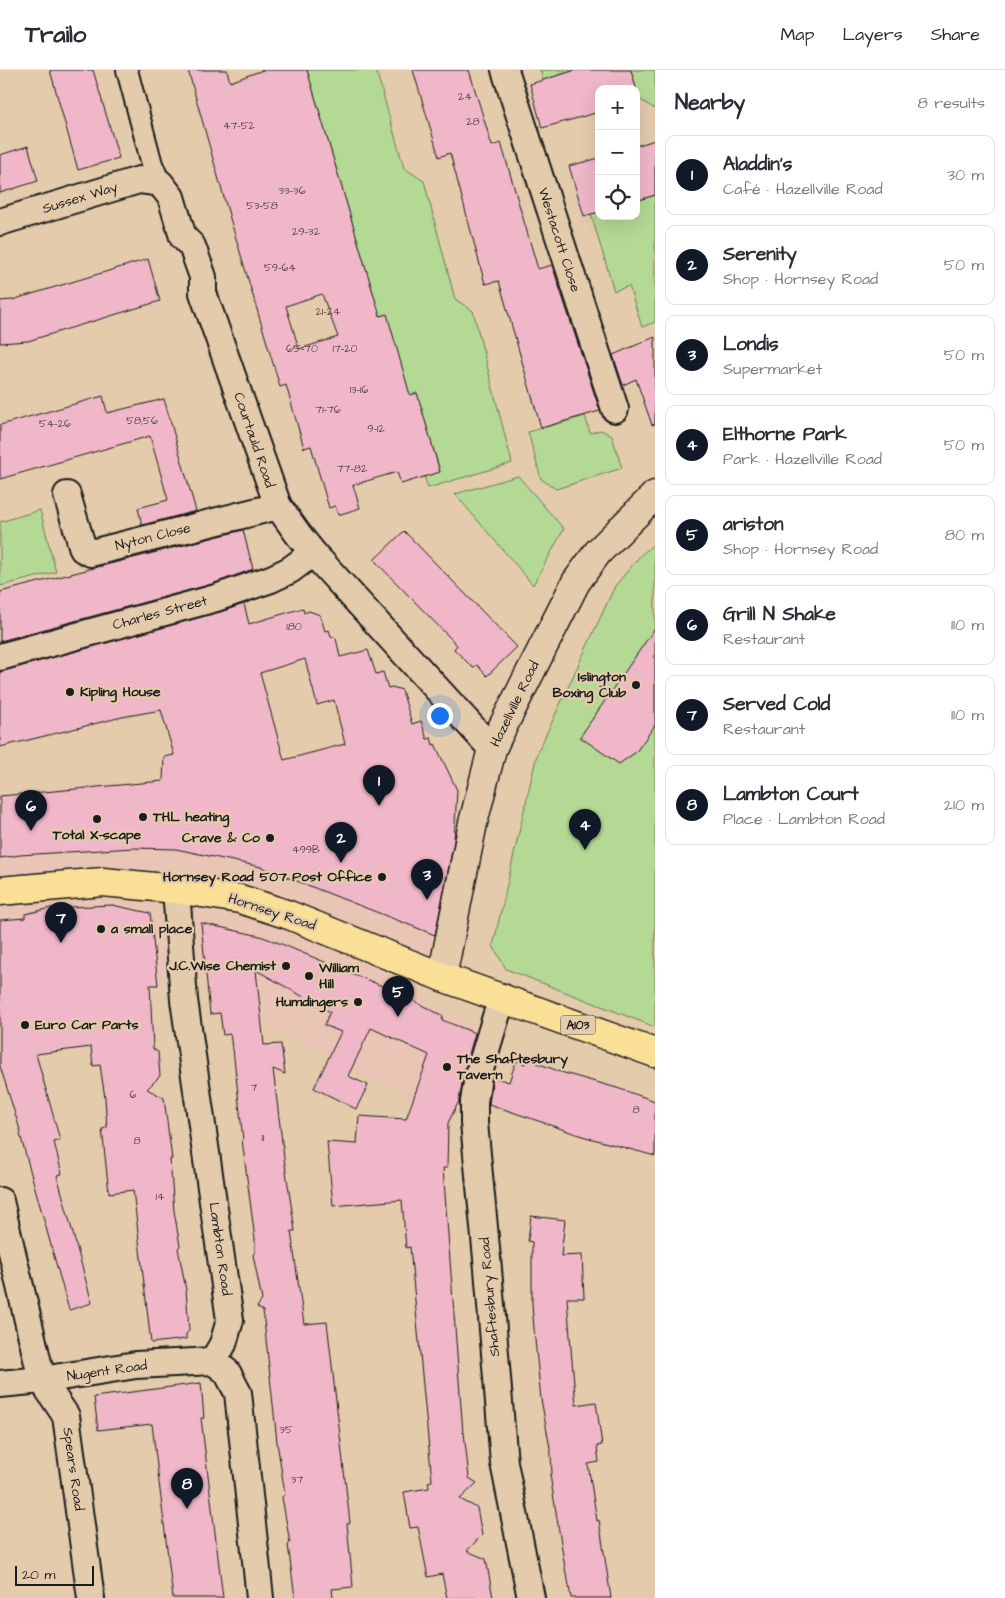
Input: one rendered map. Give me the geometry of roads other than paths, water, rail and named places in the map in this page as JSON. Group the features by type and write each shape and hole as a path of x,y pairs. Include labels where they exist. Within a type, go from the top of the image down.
{"main road":[{"name":"Hornsey Road","path":"0,891 103,882 176,889 240,899 289,915 442,977 502,997"},
{"name":"A103","path":"502,997 655,1053"}],"street":[{"name":"Courtauld Road","path":"127,70 152,164 160,183 171,197 183,237 192,246 203,278 203,294 278,506 314,553 492,749"},
{"name":"Westacott Close","path":"505,70 615,409"},
{"name":"Sussex Way","path":"0,222 139,180 160,183"},
{"name":"Nyton Close","path":"67,495 83,549 91,553 278,506"},
{"name":"Hazellville Road","path":"442,977 466,852 492,749 576,582 598,552 655,495"},
{"name":"Charles Street","path":"0,657 216,598 271,579 290,570 314,553"},
{"name":"Lambton Road","path":"176,889 184,1000 230,1320 222,1344 213,1361"},
{"name":"Shaftesbury Road","path":"502,997 478,1076 474,1124 504,1463 531,1598"},
{"name":"Spears Road","path":"0,1201 42,1380 66,1416 91,1598"},
{"name":"Nugent Road","path":"0,1384 42,1380 136,1366 213,1361"},
{"path":"213,1361 227,1372 238,1393 260,1598"}],"place":[{"name":"Islington Boxing Club","path":"636,685"},
{"name":"Kipling House","path":"70,692"},
{"name":"Aladdin's","path":"379,806"},
{"name":"THL heating","path":"143,817"},
{"name":"Total X-scape","path":"97,819"},
{"name":"Grill N Shake","path":"31,831"},
{"name":"Crave & Co","path":"270,838"},
{"name":"Elthorne Park","path":"585,850"},
{"name":"Serenity","path":"341,863"},
{"name":"Hornsey Road 507 Post Office","path":"382,877"},
{"name":"Londis","path":"427,900"},
{"name":"a small place","path":"101,929"},
{"name":"Served Cold","path":"61,943"},
{"name":"J.C.Wise Chemist","path":"286,966"},
{"name":"William Hill","path":"309,976"},
{"name":"Humdingers","path":"358,1002"},
{"name":"ariston","path":"398,1017"},
{"name":"Euro Car Parts","path":"25,1025"},
{"name":"The Shaftesbury Tavern","path":"447,1067"},
{"name":"Lambton Court","path":"187,1509"}]}
